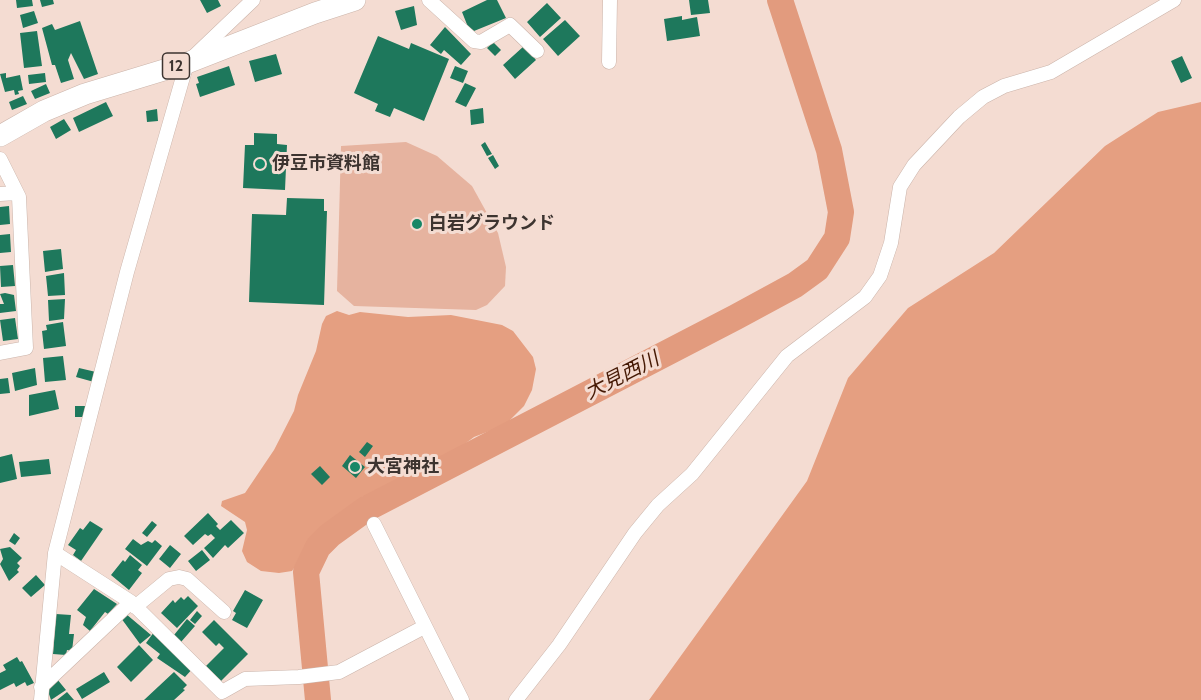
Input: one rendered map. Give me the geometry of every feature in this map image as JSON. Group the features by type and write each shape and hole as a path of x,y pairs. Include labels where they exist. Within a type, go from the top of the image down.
{"main road":[{"name":"12","path":"0,136 44,111 85,94 187,63 318,6 355,0"}],"street":[{"path":"41,693 55,553 127,272 187,63 253,0"},
{"path":"429,0 474,41 481,42 510,25 537,51"},
{"path":"609,62 610,0"},
{"path":"516,700 559,645 634,533 658,505 692,474 787,356 865,297 880,276 891,243 900,187 914,165 959,117 983,97 1004,86 1051,72 1174,0"},
{"path":"0,159 17,193 26,348 0,353"},
{"path":"0,194 17,193"},
{"path":"374,524 462,700"},
{"path":"55,553 133,604 222,692 244,679 332,673 424,627"},
{"path":"41,693 133,604 169,579 179,577 187,579 224,612"}],"shaded area":[{"path":"1201,102 1201,700 649,700 807,481 848,378 908,308 994,253 1105,146 1158,112"},
{"name":"白岩グラウンド","path":"406,142 437,156 472,186 498,233 506,267 505,286 487,305 476,310 354,306 337,291 341,146"},
{"path":"337,311 349,315 360,312 408,317 451,315 502,325 513,331 533,357 536,369 532,390 524,406 505,425 474,437 450,455 435,459 409,480 362,497 317,534 292,571 279,573 261,571 247,562 242,551 247,530 245,522 221,506 222,501 245,493 274,450 294,411 316,351 322,324 326,316"}],"building":[{"path":"16,0 32,0 33,6 17,8"},
{"path":"40,0 53,0 54,4 42,7"},
{"path":"200,0 218,0 221,6 207,13"},
{"path":"487,0 497,0 506,18 474,31 468,27 462,12"},
{"path":"689,0 708,0 710,13 691,15"},
{"path":"547,3 561,18 540,37 527,22"},
{"path":"414,6 417,25 401,30 395,11"},
{"path":"34,11 38,23 23,28 20,15"},
{"path":"682,16 682,20 697,17 700,36 667,41 664,19"},
{"path":"565,20 580,36 558,56 543,39"},
{"path":"80,21 98,74 84,79 71,53 68,60 74,79 61,83 55,65 52,65 42,28 52,24 55,30"},
{"path":"445,27 471,54 461,65 444,50 441,54 430,45"},
{"path":"37,31 42,66 24,68 20,33"},
{"path":"378,36 409,49 411,43 449,59 424,121 394,108 390,117 375,111 378,104 354,93"},
{"path":"493,42 501,50 495,56 487,48"},
{"path":"524,46 536,60 515,79 503,65"},
{"path":"276,54 282,74 255,82 249,61"},
{"path":"1182,56 1192,78 1181,83 1171,61"},
{"path":"229,66 235,85 200,97 196,84 199,83 197,77"},
{"path":"455,66 468,71 463,83 450,78"},
{"path":"6,73 6,78 20,75 23,90 18,91 19,94 15,95 14,90 5,92 0,74"},
{"path":"45,73 46,82 29,84 28,75"},
{"path":"465,83 476,88 466,107 455,102"},
{"path":"46,84 50,93 35,99 31,91"},
{"path":"23,96 27,104 12,110 9,102"},
{"path":"106,102 113,116 79,132 73,118"},
{"path":"483,108 484,123 471,125 470,110"},
{"path":"157,109 158,121 147,122 146,111"},
{"path":"64,119 71,130 56,139 50,127"},
{"path":"254,133 277,134 277,144 287,145 285,190 243,188 245,145 254,145"},
{"path":"485,142 492,154 487,156 481,145"},
{"path":"493,155 499,166 495,169 488,158"},
{"path":"287,198 324,199 324,211 327,211 324,305 249,302 252,214 286,215"},
{"path":"9,206 10,224 0,225 0,207"},
{"path":"10,234 11,252 0,253 0,235"},
{"path":"61,249 63,269 45,272 43,251"},
{"path":"13,265 15,286 1,287 0,266"},
{"path":"64,273 65,295 48,296 46,276"},
{"path":"0,294 14,295 16,311 0,313 0,304 4,304"},
{"path":"65,299 64,319 49,321 48,300"},
{"path":"15,318 18,339 3,341 0,320"},
{"path":"63,322 66,346 44,349 42,331 47,330 46,325"},
{"path":"63,356 66,380 45,382 43,358"},
{"path":"35,368 37,385 15,391 12,373"},
{"path":"79,368 96,372 94,382 76,377"},
{"path":"8,378 10,393 0,394 0,379"},
{"path":"55,390 59,409 29,416 29,395"},
{"path":"75,406 86,406 86,417 75,417"},
{"path":"367,442 373,446 365,457 359,452"},
{"path":"12,454 17,479 0,483 0,457"},
{"path":"350,455 365,467 356,478 342,466"},
{"path":"49,459 51,474 21,477 19,462"},
{"path":"320,466 330,477 322,485 311,474"},
{"path":"208,513 218,524 216,526 220,530 231,520 244,533 228,548 225,545 213,558 204,548 215,538 211,534 208,536 205,534 193,545 184,536"},
{"path":"90,521 103,529 81,561 73,555 76,550 68,545 80,528 83,530"},
{"path":"152,521 157,525 147,537 142,533"},
{"path":"14,533 20,538 15,545 9,541"},
{"path":"133,539 141,545 148,541 152,543 155,540 162,546 147,566 125,549"},
{"path":"170,545 181,554 170,568 159,559"},
{"path":"10,547 22,558 17,563 20,566 17,570 19,572 9,581 0,564 3,559 0,549"},
{"path":"202,550 210,560 196,571 188,561"},
{"path":"130,555 142,565 138,570 142,573 129,590 111,575"},
{"path":"36,575 45,585 31,597 22,588"},
{"path":"94,589 117,604 108,614 105,612 90,631 83,625 86,617 77,610"},
{"path":"245,590 263,600 247,628 232,620 236,613 233,611"},
{"path":"188,596 198,606 177,628 161,613 173,600 175,603 181,597 184,600"},
{"path":"197,611 202,616 195,624 190,620"},
{"path":"56,614 71,615 69,634 74,634 72,651 67,650 66,655 53,654"},
{"path":"126,614 151,635 140,644 121,618"},
{"path":"187,619 195,626 181,642 174,635"},
{"path":"214,620 248,654 221,681 206,666 224,648 219,643 216,646 202,632"},
{"path":"154,632 194,667 185,677 157,658 160,654 146,643"},
{"path":"139,645 153,660 131,682 117,667"},
{"path":"17,657 20,662 22,661 34,683 27,686 25,682 16,687 14,683 0,690 0,673 6,670 3,665"},
{"path":"104,672 110,682 82,699 76,689"},
{"path":"174,672 187,685 183,689 185,690 174,700 144,700"},
{"path":"57,679 66,690 51,700 48,691"},
{"path":"67,692 74,700 57,700"}],"waterway":[{"name":"大見西川","path":"318,700 306,572 318,547 330,535 366,509 736,317 795,285 817,269 837,238 841,212 829,150 780,0"}],"place":[{"name":"伊豆市資料館","path":"260,164"},
{"name":"白岩グラウンド","path":"417,224"},
{"name":"大宮神社","path":"355,467"}]}
